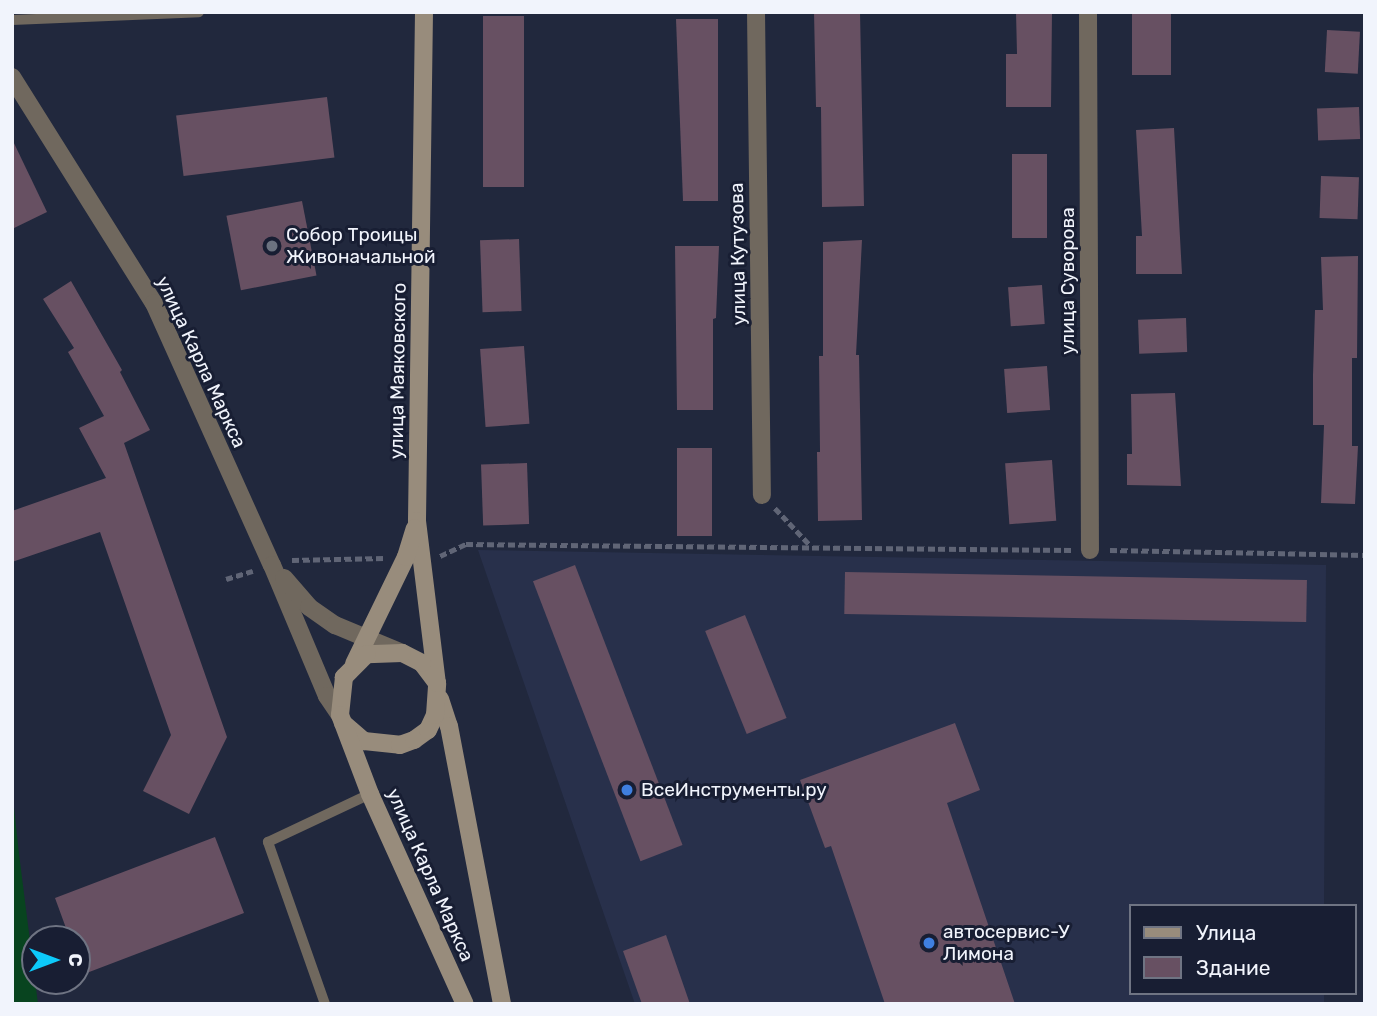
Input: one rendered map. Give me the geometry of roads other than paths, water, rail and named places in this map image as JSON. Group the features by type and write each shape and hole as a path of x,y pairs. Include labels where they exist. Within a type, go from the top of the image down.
{"main road":[{"name":"улица Маяковского","path":"424,12 417,521 437,688"},
{"name":"улица Маяковского","path":"354,664 407,557 417,521"},
{"path":"437,688 435,715 428,730 414,740 400,745 364,741 342,719 344,677 354,664 368,654 402,653 422,663 437,688 449,726 502,1004"},
{"name":"улица Карла Маркса","path":"342,719 370,794 465,1004"}],"street":[{"name":"улица Кутузова","path":"756,12 762,495"},
{"name":"улица Суворова","path":"1088,12 1090,550"},
{"name":"улица Карла Маркса","path":"12,77 154,303 274,564 327,696 342,719"},
{"name":"улица Карла Маркса","path":"274,564 309,607 335,625 402,653"}],"lane":[{"path":"12,20 199,12"},
{"path":"325,1004 268,842 370,794"}],"place":[{"name":"Собор Троицы Живоначальной","path":"272,246"},
{"name":"ВсеИнструменты.ру","path":"627,790"},
{"name":"автосервис-У Лимона","path":"929,943"}]}
